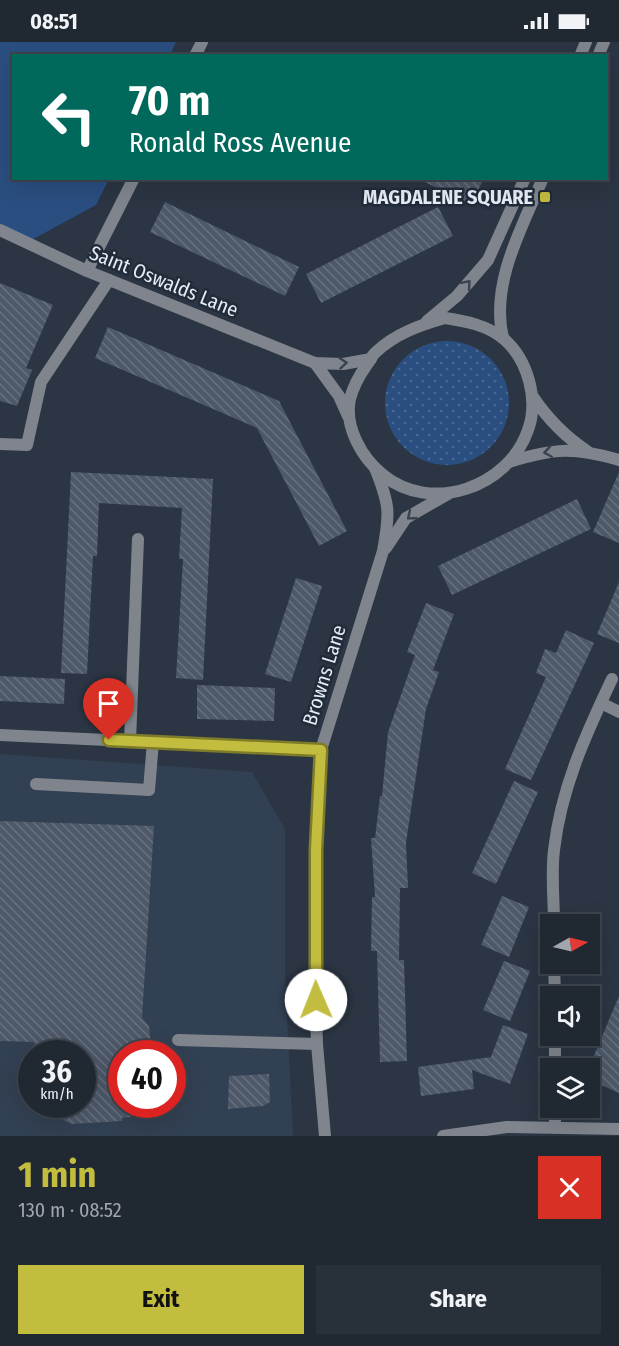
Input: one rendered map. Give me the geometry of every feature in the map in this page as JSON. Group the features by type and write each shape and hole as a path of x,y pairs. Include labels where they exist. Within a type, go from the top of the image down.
{"street":[{"path":"87,271 133,180"},
{"path":"424,324 457,296 488,260 524,180"},
{"path":"503,338 499,321 503,284 519,234 542,180"},
{"name":"Saint Oswalds Lane","path":"0,230 87,271 315,363 343,364 371,359"},
{"path":"0,444 27,445 41,382 109,280"},
{"path":"351,423 350,400 358,379 375,352 392,340 424,324 445,318 468,321 503,338 514,350 525,369 533,397 550,422 573,442 589,452"},
{"path":"315,363 339,396 356,441 375,468 386,477 414,492 450,494 483,483 501,470 519,449 529,429 533,397"},
{"path":"508,462 531,455 566,449 619,460"},
{"name":"Browns Lane","path":"325,1136 317,1044 316,850 321,750 383,551 389,520 387,497 375,468"},
{"name":"Browns Lane","path":"383,551 406,518 450,494"},
{"path":"130,741 138,539"},
{"path":"554,914 554,851 564,793 583,743 612,679"},
{"path":"601,703 619,712"},
{"path":"0,735 321,750"},
{"path":"36,784 150,790 153,742"},
{"path":"186,1040 317,1044"},
{"path":"555,1118 555,1127"},
{"path":"443,1136 507,1127 619,1129"}],"shaded area":[{"path":"0,42 176,42 170,54 12,54 12,180 108,180 96,205 26,243 0,224"},
{"path":"447,341 471,346 491,359 504,379 509,403 504,427 491,447 471,460 447,465 423,460 403,447 390,427 385,403 390,379 403,359 423,346"},
{"path":"0,754 252,772 285,829 285,975 293,1136 0,1136"}],"building":[{"path":"421,180 483,180 471,205"},
{"path":"165,202 299,267 285,296 150,232"},
{"path":"438,207 453,236 321,303 306,274"},
{"path":"0,283 53,305 26,368 32,370 17,406 0,401"},
{"path":"108,327 279,401 347,531 319,546 257,428 95,358"},
{"path":"71,472 213,479 203,680 176,678 183,559 179,559 182,508 99,503 97,556 93,556 87,674 61,673"},
{"path":"619,472 619,543 593,532"},
{"path":"577,499 591,529 452,595 438,566"},
{"path":"296,578 322,586 291,682 265,674"},
{"path":"619,582 619,643 597,634"},
{"path":"426,603 454,614 433,670 439,672 426,709 406,843 408,888 400,888 399,960 404,960 407,1061 380,1062 377,951 371,951 372,897 375,897 371,838 375,838 380,796 382,796 388,732 415,655 407,652"},
{"path":"566,630 594,643 531,780 505,769 546,677 536,673 545,649 556,653"},
{"path":"0,676 65,679 64,704 0,701"},
{"path":"197,685 275,688 274,721 197,719"},
{"path":"514,781 538,792 496,884 472,873"},
{"path":"0,821 154,826 142,1018 149,1026 151,1040 108,1040 108,1118 122,1118 122,1121 71,1124 60,1118 96,1118 96,1040 0,1041"},
{"path":"502,896 529,907 509,957 481,945"},
{"path":"504,961 530,971 510,1021 483,1010"},
{"path":"619,996 619,1093 600,1084 600,1058 593,1058 600,1046"},
{"path":"503,1025 528,1034 510,1084 472,1070 474,1089 421,1096 418,1067 491,1057"},
{"path":"269,1074 270,1102 263,1106 228,1109 229,1076"}],"place":[{"name":"MAGDALENE SQUARE","path":"545,197"}],"route":[{"path":"109,740 321,750 316,850 316,1000"}]}
